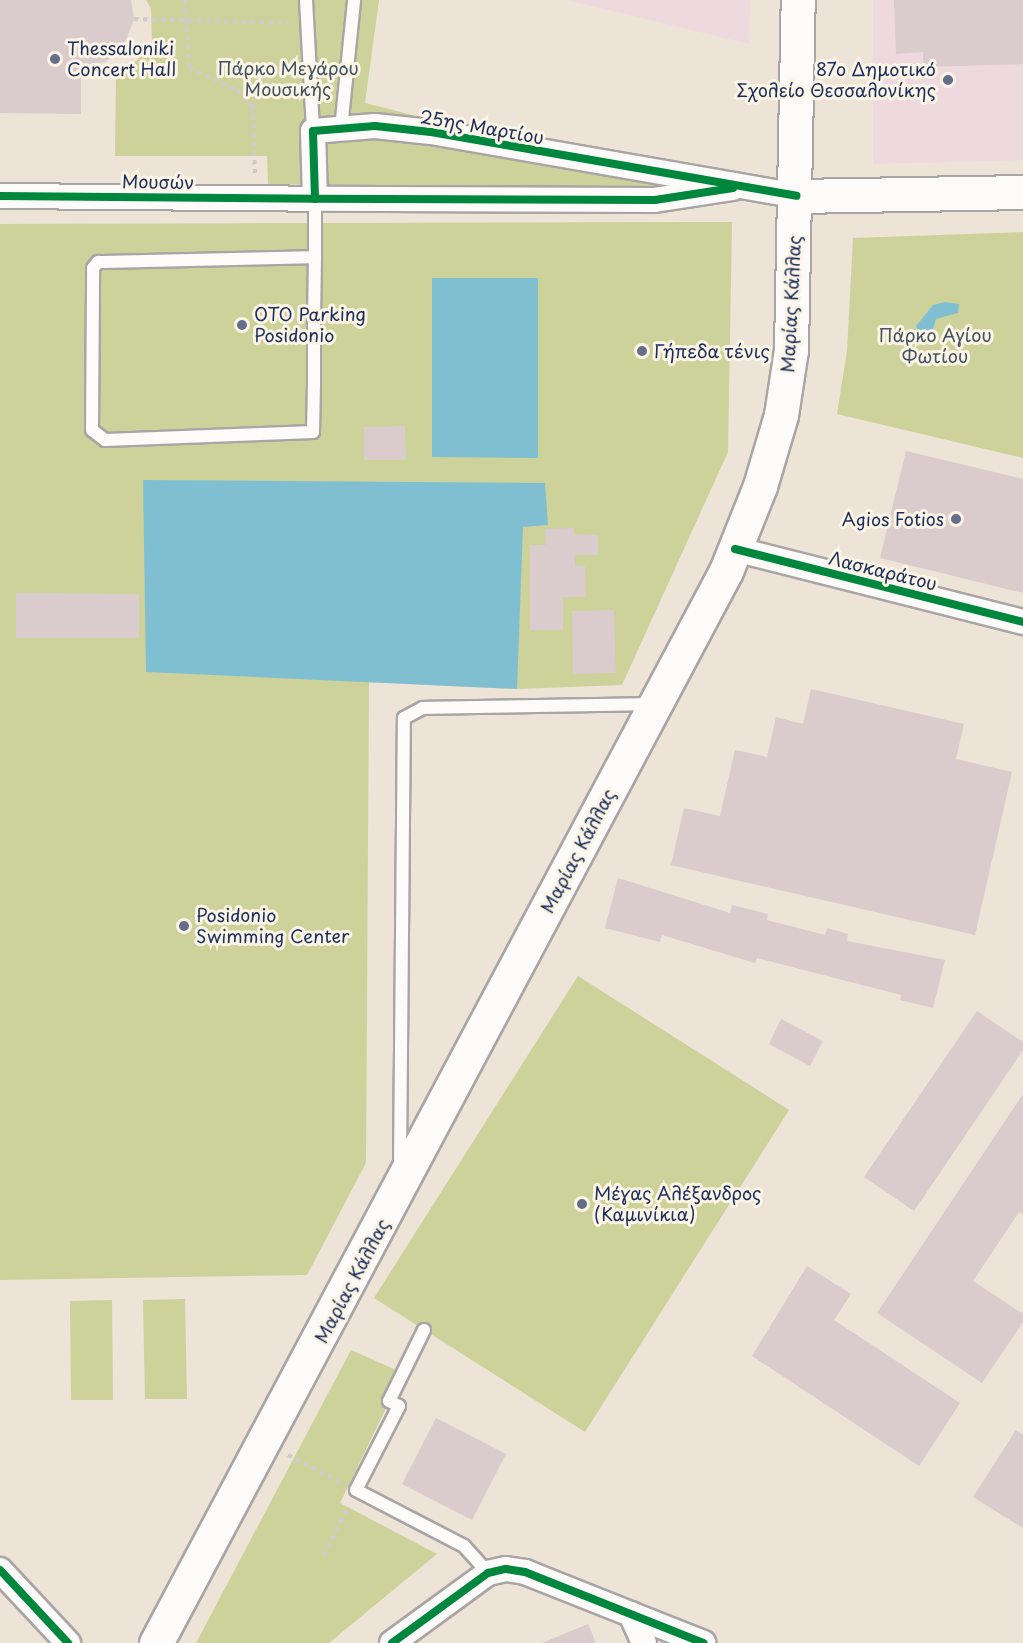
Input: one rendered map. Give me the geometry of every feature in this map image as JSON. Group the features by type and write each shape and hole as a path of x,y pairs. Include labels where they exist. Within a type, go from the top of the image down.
{"main road":[{"name":"Μαρίας Κάλλας","path":"156,1643 266,1443 656,704 735,549 781,415 791,350 796,196 798,0"},
{"name":"25ης Μαρτίου","path":"796,196 1023,192"}],"street":[{"name":"25ης Μαρτίου","path":"313,131 341,129 431,132 733,188 796,196"},
{"path":"313,131 315,199"},
{"name":"25ης Μαρτίου","path":"315,199 655,200 733,188"},
{"name":"Μουσών","path":"0,196 315,199"},
{"name":"Λασκαράτου","path":"735,549 1023,622"},
{"path":"0,1570 68,1643"},
{"path":"392,1643 488,1573 525,1572 703,1643"},
{"path":"631,1614 644,1643"}],"lane":[{"path":"306,0 313,131"},
{"path":"341,129 354,0"},
{"path":"315,199 315,257 313,432 98,438 92,430 93,268 98,262 315,257"},
{"path":"400,1189 404,718 423,708 656,704"},
{"path":"424,1330 389,1401 399,1406 356,1490 465,1546 488,1573"}],"path":[{"path":"185,0 189,68 237,90 253,106 255,198"},
{"path":"134,19 307,24"},
{"path":"266,1443 356,1490 324,1555"}],"shaded area":[{"path":"566,0 750,0 749,44 655,21"},
{"name":"87ο Δημοτικό Σχολείο Θεσσαλονίκης","path":"873,0 1023,0 1023,160 873,164"}],"green space":[{"name":"Πάρκο Μεγάρου Μουσικής","path":"146,0 379,0 365,103 719,192 268,184 267,156 115,156 116,74 132,66 152,42 151,9"},
{"name":"Posidonio Swimming Center","path":"732,222 728,452 622,685 517,689 369,682 366,1163 307,1275 0,1280 0,224"},
{"name":"Πάρκο Αγίου Φωτίου","path":"1023,232 1023,458 837,414 847,351 853,238"},
{"name":"Μέγας Αλέξανδρος (Καμινίκια)","path":"578,976 789,1110 585,1432 374,1298"},
{"path":"185,1299 187,1399 145,1399 143,1300"},
{"path":"112,1300 113,1400 71,1400 70,1301"},
{"path":"351,1350 403,1373 340,1503 437,1554 329,1643 196,1643"}],"water":[{"path":"432,278 538,278 538,458 432,457"},
{"path":"945,302 959,304 958,313 936,319 930,339 919,342 916,326 933,305"},
{"path":"143,480 545,483 548,525 523,527 517,689 146,672"}],"building":[{"name":"Thessaloniki Concert Hall","path":"0,0 131,0 134,19 123,48 105,62 81,65 81,114 0,113"},
{"path":"894,0 1023,0 1023,64 923,67 923,52 896,54"},
{"path":"405,426 406,460 364,460 364,427"},
{"name":"Agios Fotios","path":"906,451 1023,479 1023,593 880,558"},
{"path":"574,528 574,534 598,535 598,555 575,555 575,566 585,566 586,597 563,597 563,630 530,630 530,545 546,545 545,529"},
{"path":"16,593 139,594 139,638 16,638"},
{"path":"614,610 616,673 573,674 572,611"},
{"path":"811,689 964,724 956,759 1012,772 975,935 671,865 684,808 720,816 735,750 767,757 776,717 803,724"},
{"path":"618,878 730,913 732,905 768,914 767,920 825,935 827,928 848,934 847,941 945,960 933,1008 900,1000 901,995 757,958 755,963 662,935 660,942 605,928"},
{"path":"977,1011 1023,1042 1023,1050 914,1211 864,1177"},
{"path":"781,1019 823,1041 810,1066 769,1044"},
{"path":"1023,1094 1023,1214 1019,1212 973,1281 1023,1314 1023,1322 982,1383 877,1313"},
{"path":"807,1266 851,1294 834,1320 960,1403 919,1466 752,1356"},
{"path":"436,1418 506,1454 472,1520 402,1484"},
{"path":"1016,1430 1023,1435 1023,1528 973,1497"},
{"path":"588,1624 596,1643 542,1643"}],"cycle path":[{"path":"733,188 655,200 315,199 313,131 375,126 431,132 796,196"},
{"path":"0,196 315,199"},
{"path":"735,549 1023,622"},
{"path":"392,1643 488,1573 506,1569 525,1572 703,1643"},
{"path":"0,1570 68,1643"}],"place":[{"name":"Thessaloniki Concert Hall","path":"55,59"},
{"name":"87ο Δημοτικό Σχολείο Θεσσαλονίκης","path":"948,80"},
{"name":"ΟΤΟ Parking Posidonio","path":"242,325"},
{"name":"Γήπεδα τένις","path":"642,351"},
{"name":"Agios Fotios","path":"956,519"},
{"name":"Posidonio Swimming Center","path":"184,926"},
{"name":"Μέγας Αλέξανδρος (Καμινίκια)","path":"582,1204"}]}
